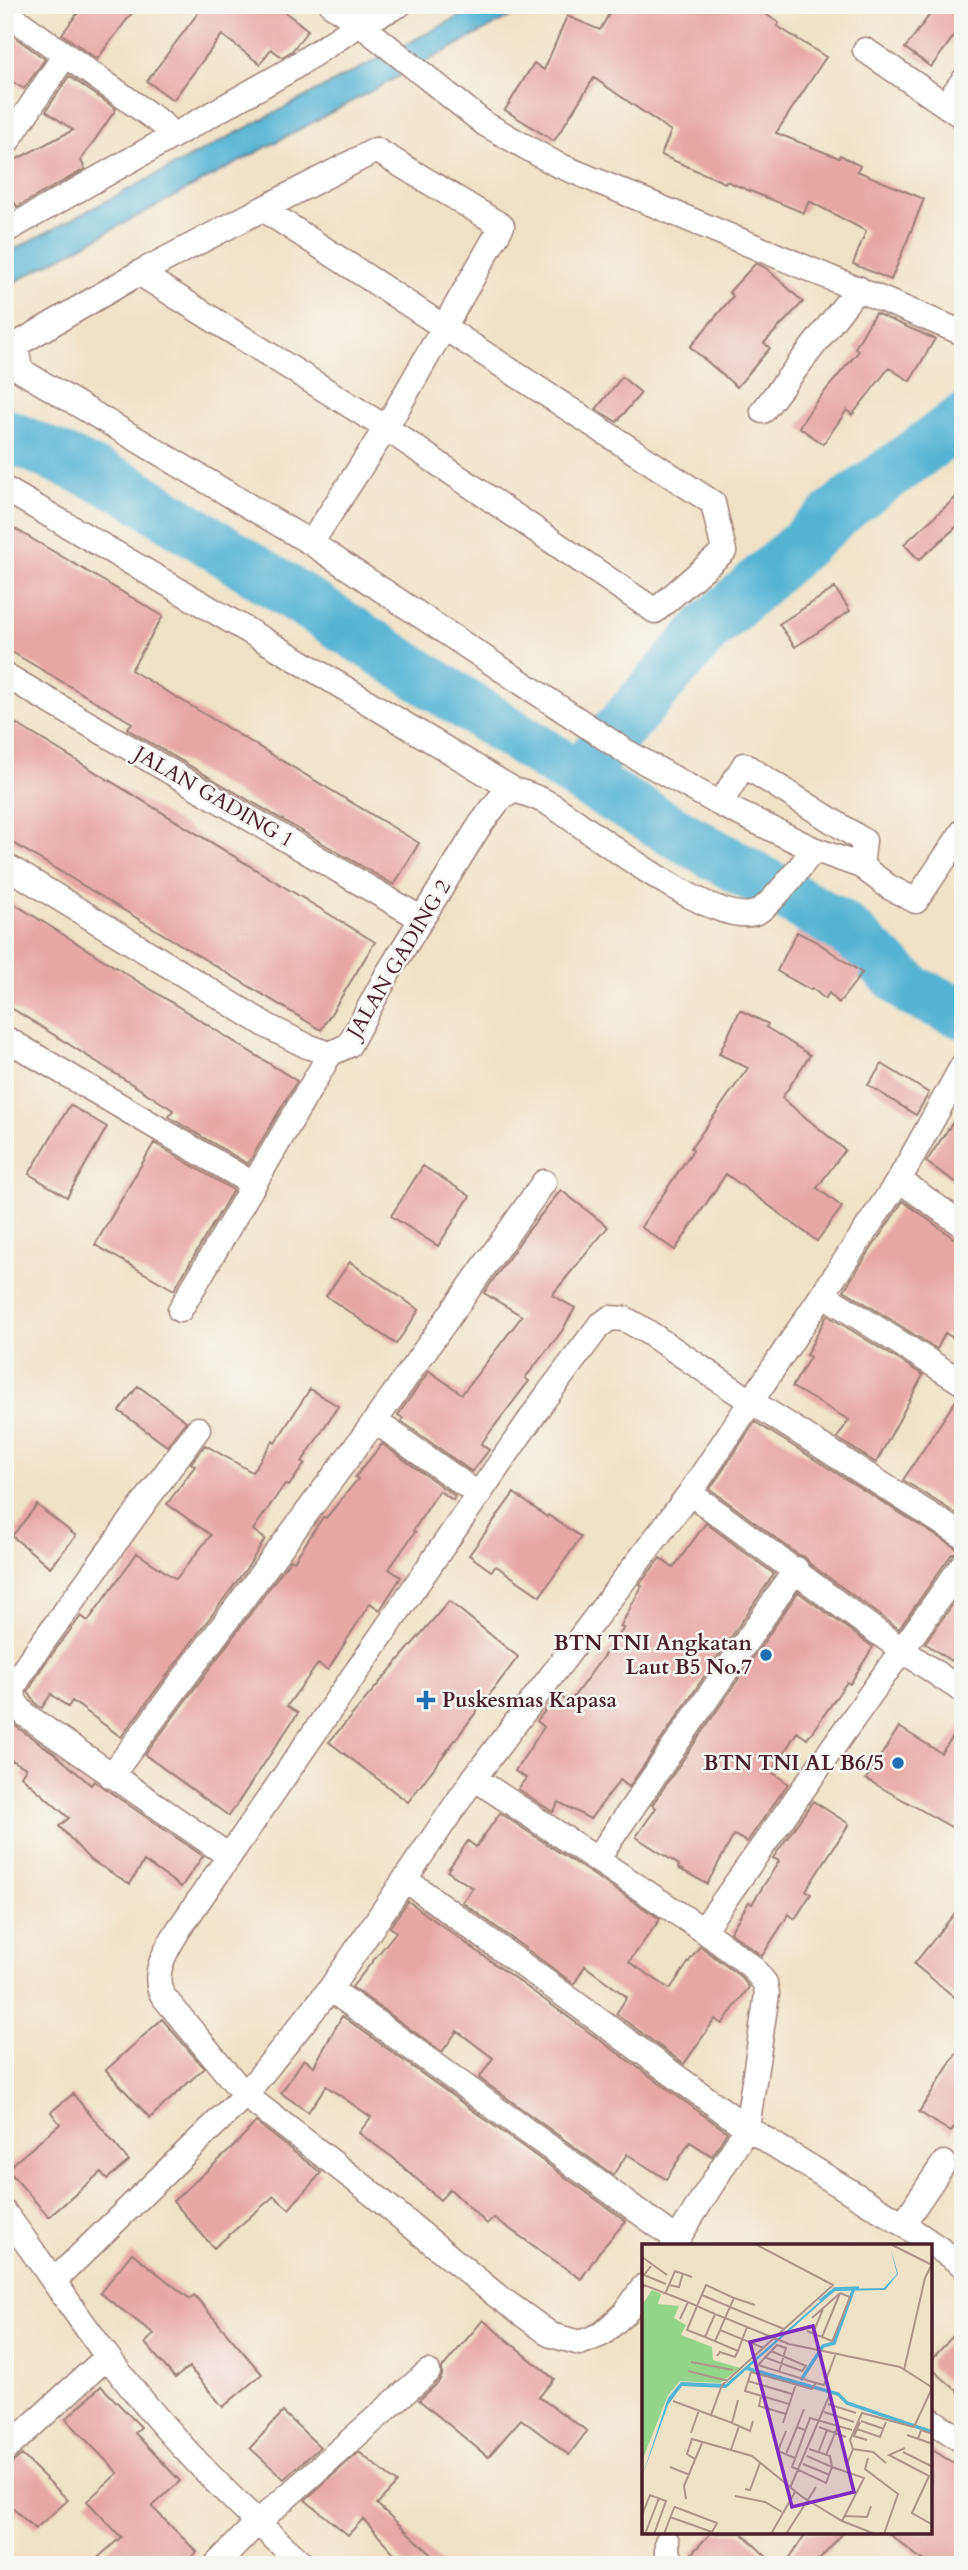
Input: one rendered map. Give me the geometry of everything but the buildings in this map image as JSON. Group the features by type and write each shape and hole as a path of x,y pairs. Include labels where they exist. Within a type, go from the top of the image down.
{"street":[{"path":"332,5 385,43 485,124 556,164 963,333"},
{"path":"5,231 288,71 360,24 399,5"},
{"path":"5,12 161,123 173,136"},
{"path":"865,50 954,111 963,81"},
{"path":"5,145 65,55"},
{"path":"311,543 386,428 502,226 376,150 139,273 16,345 20,370 311,543 625,751 720,804 813,849 861,866 889,887 916,901 963,831"},
{"path":"139,273 386,428 655,611 724,551 713,503 263,209"},
{"path":"763,411 859,288"},
{"path":"5,489 514,790 532,795 553,806 614,850 714,907 737,915 757,912 799,870 813,849"},
{"name":"JALAN GADING 1","path":"5,675 422,919"},
{"path":"720,804 744,765 864,841 861,866"},
{"name":"JALAN GADING 2","path":"180,1310 330,1054 349,1045 388,973 480,825 499,800 514,790"},
{"path":"5,866 269,1027 330,1054"},
{"path":"5,1038 253,1184"},
{"path":"55,2280 245,2095 330,1989 474,1778 690,1493 899,1180 963,1065"},
{"path":"899,1180 963,1226"},
{"path":"111,1776 375,1421 544,1182"},
{"path":"824,1295 963,1383"},
{"path":"642,2289 625,2313 602,2334 580,2343 551,2334 496,2295 363,2186 245,2095 163,1996 157,1980 174,1937 545,1398 599,1326 610,1318 625,1319 646,1331 751,1402 963,1536"},
{"path":"375,1421 479,1495"},
{"path":"198,1429 29,1661 14,1688 15,1704 27,1716 111,1776 229,1856"},
{"path":"690,1493 796,1569 902,1651 963,1691"},
{"path":"703,1930 963,1564"},
{"path":"597,1859 796,1569"},
{"path":"330,1989 676,2243 747,2128 767,1990 755,1969 703,1930 474,1778"},
{"path":"406,1880 747,2128 932,2244"},
{"path":"903,2224 944,2163"},
{"path":"5,2213 107,2357 182,2446 304,2565"},
{"path":"933,2244 963,2265"},
{"path":"5,2449 107,2357"},
{"path":"216,2565 257,2522 428,2372"},
{"path":"933,2421 963,2441"}],"water":[{"path":"481,5 532,5 5,287 5,254"}],"waterway":[{"path":"578,776 709,627 846,505 963,420"},
{"path":"5,434 126,488 589,783 842,927 914,992 963,1013"}],"place":[{"name":"BTN TNI Angkatan Laut B5 No.7","path":"766,1655"},
{"name":"Puskesmas Kapasa","path":"426,1700"},
{"name":"BTN TNI AL B6/5","path":"898,1763"}]}
